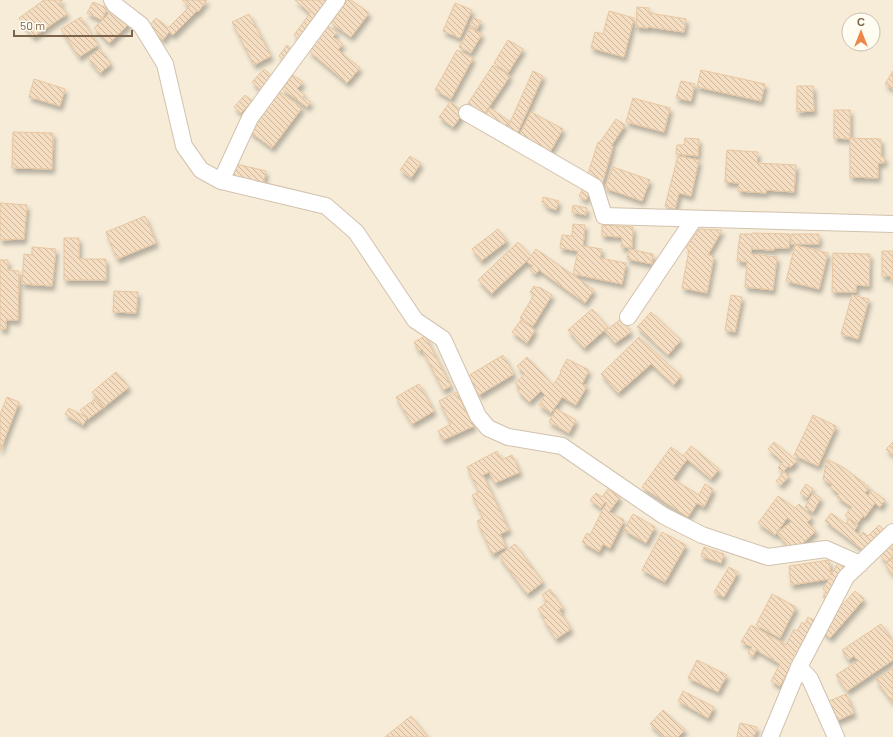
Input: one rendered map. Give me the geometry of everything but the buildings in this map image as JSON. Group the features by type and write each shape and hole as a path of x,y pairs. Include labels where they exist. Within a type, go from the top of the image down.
{"street":[{"path":"112,0 115,5 141,25 164,64 184,146 201,170 221,181 326,206 356,232 415,320 443,339 478,416 488,428 508,436 562,446 664,516 702,535 768,557 826,549 860,564"},
{"path":"221,181 250,118 337,0"},
{"path":"467,112 594,187 604,216 893,224"},
{"path":"628,317 694,219"},
{"path":"770,737 799,667 846,577 893,532"},
{"path":"799,667 810,679 836,737"}],"shaded area":[{"path":"0,0 893,0 893,737 0,737"}]}
